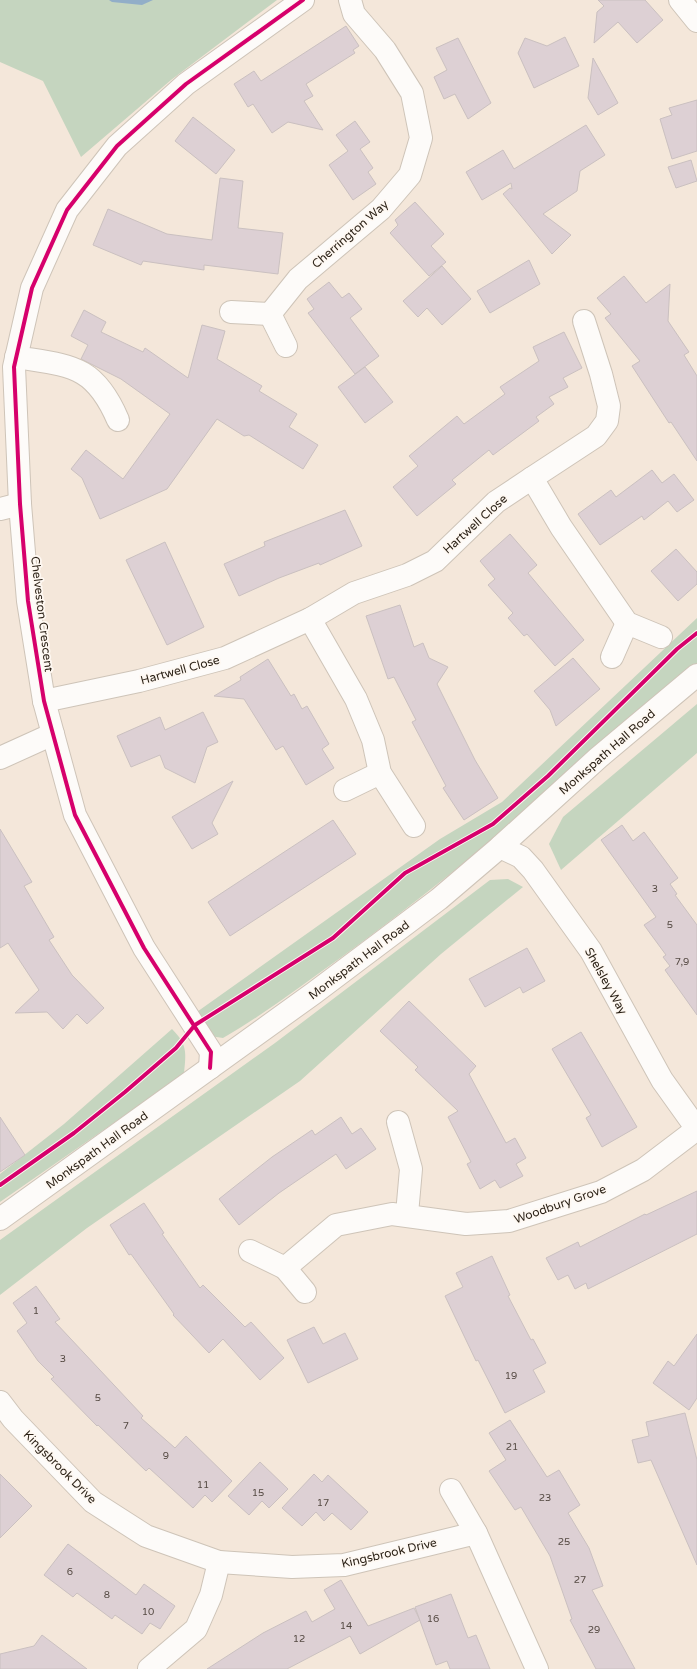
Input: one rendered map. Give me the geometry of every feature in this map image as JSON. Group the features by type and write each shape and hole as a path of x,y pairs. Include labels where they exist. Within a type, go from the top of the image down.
{"street":[{"name":"Chelveston Crescent","path":"210,1068 211,1052 144,948 75,815 44,701 28,601 10,506 14,367 32,288 67,210 117,146 186,84 303,0"},
{"name":"Cherrington Way","path":"270,314 298,279 381,209 410,175 421,138 412,94 385,50 354,14 350,0"},
{"path":"680,0 697,21"},
{"path":"231,312 270,314 286,346"},
{"name":"Hartwell Close","path":"44,701 139,681 224,658 310,619 354,593 407,575 435,561 496,502 596,436 607,421 609,406 602,374 584,321"},
{"path":"16,357 59,364 79,370 90,376 112,406 118,420"},
{"path":"532,478 561,527 627,623 661,637"},
{"path":"310,619 356,699 373,740 380,773 414,826"},
{"path":"612,657 627,623"},
{"name":"Monkspath Hall Road","path":"0,1219 210,1068 439,899 500,848 598,758 697,675"},
{"path":"0,758 53,734"},
{"path":"345,790 380,773"},
{"name":"Shelsley Way","path":"500,848 521,857 533,870 591,951 662,1080 697,1129"},
{"path":"398,1122 411,1168 407,1214"},
{"name":"Woodbury Grove","path":"285,1268 336,1225 392,1214 407,1214 466,1224 509,1221 601,1192 643,1170 697,1129"},
{"path":"250,1251 285,1268 305,1292"},
{"name":"Kingsbrook Drive","path":"0,1402 6,1424 93,1502 146,1536 219,1562 292,1567 344,1565 476,1533"},
{"path":"451,1490 476,1533 537,1669"},
{"path":"149,1669 196,1629 211,1595 219,1562"}],"green space":[{"path":"0,0 277,0 171,80 81,157 43,81 0,62"},
{"path":"697,618 697,665 610,740 523,814 389,922 239,1029 223,1038 210,1036 194,1014 440,839 502,802"},
{"path":"697,704 697,753 561,870 549,844 563,817"},
{"path":"508,879 523,887 441,954 300,1081 87,1228 0,1295 0,1240 275,1043 490,880"},
{"path":"172,1029 181,1040 185,1050 184,1074 0,1202 0,1174 64,1124"}],"water":[{"path":"109,0 153,0 142,5 112,2"}],"building":[{"path":"598,0 645,0 663,20 637,43 618,22 594,43 597,12 604,6"},
{"path":"346,26 359,46 353,50 355,53 306,84 313,96 304,101 323,130 288,122 272,133 253,104 248,107 234,84 254,71 261,81"},
{"path":"565,37 579,66 534,88 518,53 525,38 547,46"},
{"path":"458,38 491,103 468,119 455,94 444,99 434,77 447,70 436,48"},
{"path":"593,58 618,103 598,115 588,98"},
{"path":"697,100 697,151 672,159 660,119 672,115 669,108"},
{"path":"193,117 235,150 216,174 175,141"},
{"path":"355,121 370,142 360,149 373,168 368,172 376,184 353,200 329,165 348,151 336,135"},
{"path":"586,125 605,155 580,171 577,191 543,214 571,235 552,254 503,194 510,188 512,189 511,183 482,200 466,172 503,150 514,169"},
{"path":"691,160 697,181 676,188 668,167"},
{"path":"220,178 243,181 238,228 283,233 278,274 204,265 204,270 143,261 141,265 93,245 108,209 167,234 212,240"},
{"path":"415,202 444,234 431,246 446,262 429,276 390,233 398,225 395,220"},
{"path":"529,260 540,284 490,313 477,291"},
{"path":"442,266 471,299 442,325 427,308 418,317 403,301"},
{"path":"624,276 646,303 670,284 668,321 689,352 684,355 697,376 697,461 671,422 669,423 632,366 640,361 605,318 611,314 597,298"},
{"path":"329,282 342,298 349,293 362,309 350,318 379,356 355,374 308,313 314,309 307,299"},
{"path":"84,310 106,322 101,332 143,352 145,348 188,378 202,325 225,331 217,359 262,386 259,391 297,414 289,427 318,445 303,469 249,435 244,436 217,419 167,489 100,519 82,478 71,469 86,450 123,479 170,414 121,379 81,359 88,345 71,336"},
{"path":"564,332 582,368 563,378 568,387 549,397 554,404 536,417 539,421 493,455 489,450 452,480 456,484 417,516 393,487 418,466 409,456 457,416 464,424 505,394 500,387 539,361 533,347"},
{"path":"365,367 393,402 365,423 338,387"},
{"path":"652,470 662,483 674,474 694,500 677,512 668,501 644,520 642,516 600,545 578,514 611,490 616,497"},
{"path":"345,510 362,546 320,565 319,563 279,578 239,596 224,564 265,546 264,542"},
{"path":"510,534 537,565 528,573 584,640 555,666 527,634 524,636 508,618 513,613 488,585 495,579 480,561"},
{"path":"165,542 204,627 167,645 126,560"},
{"path":"676,549 697,572 697,584 678,601 651,571"},
{"path":"400,605 414,647 423,643 429,658 448,667 437,684 475,760 498,798 464,820 443,788 446,786 412,722 416,720 394,677 388,679 366,616"},
{"path":"573,658 600,689 556,726 550,710 534,691"},
{"path":"268,659 291,696 294,694 302,709 307,706 329,744 322,749 334,768 306,785 283,746 276,750 244,699 214,696 241,680 240,677"},
{"path":"203,712 218,742 207,747 195,783 165,768 160,755 131,767 117,736 160,717 165,730"},
{"path":"233,781 212,823 218,834 192,849 172,817"},
{"path":"333,820 356,854 230,936 208,902"},
{"path":"622,825 633,841 644,832 678,878 670,884 677,894 675,895 697,925 697,1015 665,970 670,966 663,957 666,955 644,925 656,917 601,840"},
{"path":"0,829 32,882 24,886 54,937 49,940 72,975 104,1008 87,1024 77,1014 63,1029 47,1012 15,1013 39,990 8,943 0,948"},
{"path":"527,948 545,981 523,993 520,987 485,1007 469,979"},
{"path":"409,1001 476,1066 469,1074 506,1143 515,1138 526,1158 516,1164 523,1176 500,1188 495,1180 480,1189 467,1164 471,1162 448,1117 458,1111 415,1070 418,1067 380,1031"},
{"path":"581,1032 637,1127 602,1147 586,1118 591,1115 552,1049"},
{"path":"0,1117 25,1155 0,1172"},
{"path":"341,1117 352,1134 361,1128 376,1149 346,1169 336,1154 279,1193 239,1225 219,1199 272,1157 312,1130 315,1135"},
{"path":"697,1191 697,1234 588,1289 586,1283 575,1289 568,1275 558,1280 546,1258 578,1242 580,1247 645,1214 646,1215"},
{"path":"144,1203 164,1233 162,1234 200,1288 203,1285 245,1327 251,1322 284,1358 260,1380 223,1339 209,1353 173,1315 174,1314 131,1254 129,1255 110,1225"},
{"path":"492,1256 510,1295 508,1296 531,1340 533,1339 546,1363 533,1370 545,1392 505,1413 478,1360 476,1361 445,1296 463,1287 456,1273"},
{"path":"36,1286 60,1319 55,1322 143,1416 141,1418 175,1448 186,1436 232,1481 212,1502 205,1495 193,1508 149,1468 146,1471 98,1425 97,1426 51,1379 54,1377 38,1361 17,1331 27,1323 13,1303"},
{"path":"314,1327 323,1344 345,1333 358,1359 308,1383 287,1340"},
{"path":"697,1334 697,1398 689,1410 653,1383 668,1361 674,1366"},
{"path":"685,1413 697,1460 697,1565 651,1460 638,1463 632,1440 649,1436 646,1422"},
{"path":"510,1420 547,1477 559,1470 580,1505 568,1513 589,1548 603,1586 592,1590 635,1669 596,1669 570,1620 572,1619 550,1556 521,1507 515,1510 489,1471 506,1460 489,1433"},
{"path":"260,1462 288,1489 269,1508 262,1501 249,1515 228,1496"},
{"path":"0,1474 32,1506 0,1538"},
{"path":"314,1474 322,1482 328,1475 368,1512 351,1530 332,1513 324,1521 316,1512 302,1526 282,1508"},
{"path":"68,1544 136,1595 144,1584 175,1606 160,1629 150,1623 142,1634 115,1615 112,1619 77,1593 73,1597 44,1575"},
{"path":"341,1580 368,1626 414,1608 420,1620 360,1654 350,1636 287,1669 207,1669 263,1633 306,1611 312,1622 335,1609 324,1590"},
{"path":"451,1594 468,1638 476,1635 490,1669 450,1669 447,1661 436,1665 415,1607"},
{"path":"42,1635 87,1669 0,1669 0,1654 34,1646"}],"cycle path":[{"path":"210,1068 211,1052 144,948 75,815 44,701 28,601 20,504 14,367 32,288 67,210 117,146 186,84 303,0"},
{"path":"0,1185 74,1133 125,1092 176,1048 195,1025 333,938 405,873 493,824 548,776 677,649 697,633"}]}
